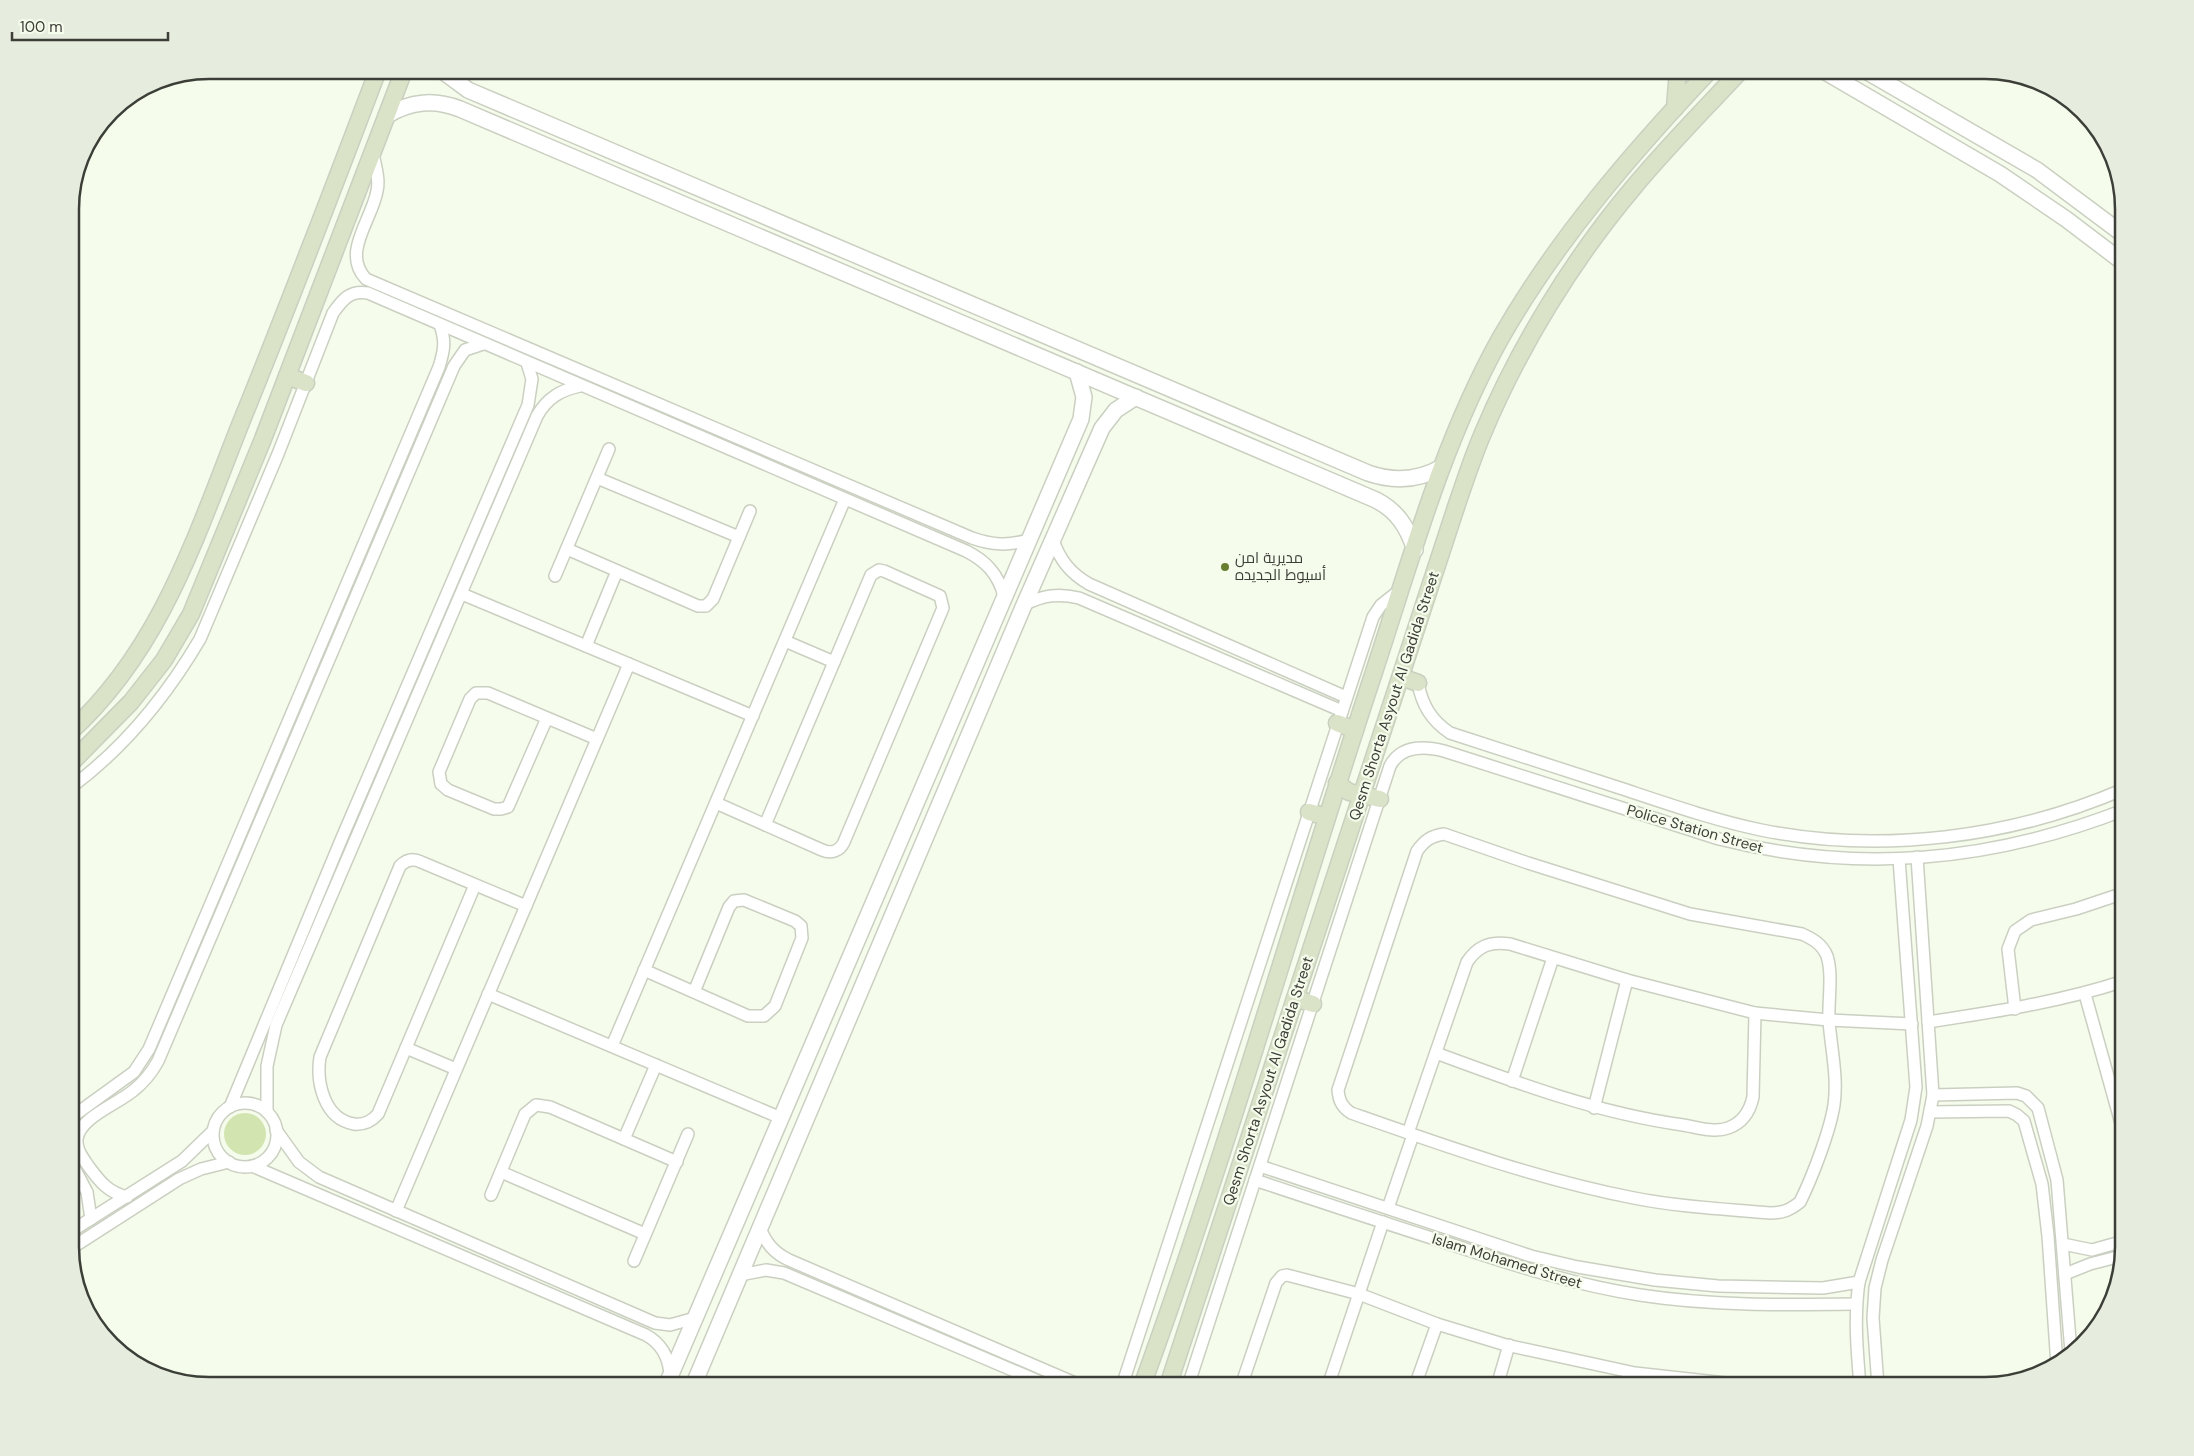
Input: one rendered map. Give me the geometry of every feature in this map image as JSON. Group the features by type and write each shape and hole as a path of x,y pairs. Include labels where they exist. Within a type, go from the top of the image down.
{"main road":[{"path":"79,723 109,692 154,626 178,579 239,429 374,79"},
{"path":"79,755 131,702 164,660 191,614 263,439 400,79"},
{"path":"1675,108 1677,79"},
{"name":"Qesm Shorta Asyout Al Gadida Street","path":"1145,1377 1185,1267 1337,783 1442,467 1484,370 1540,274 1595,199 1702,79"},
{"name":"Qesm Shorta Asyout Al Gadida Street","path":"1171,1377 1457,504 1483,433 1504,387 1560,288 1633,188 1733,79"},
{"path":"350,142 373,152"},
{"path":"1540,274 1543,282 1549,287 1560,288"},
{"path":"1524,300 1531,300 1540,304 1545,313"},
{"path":"287,376 306,383"},
{"path":"239,429 263,439"},
{"path":"1401,677 1418,683"},
{"path":"1340,717 1355,730"},
{"path":"1337,783 1349,792 1380,799"},
{"path":"1309,812 1327,818"},
{"path":"1315,857 1338,866"},
{"path":"1295,998 1313,1004"},
{"path":"1185,1267 1205,1273"}],"street":[{"path":"453,79 468,90 1368,473 1393,479 1406,479 1431,473 1442,467"},
{"path":"1837,79 2000,174 2066,219 2115,256"},
{"path":"1880,79 2037,170 2115,228"},
{"path":"386,116 410,105 429,102 448,105 1376,500 1397,514 1405,525 1415,550"},
{"path":"373,152 378,179 378,191 355,253 357,267 372,282 983,542 1006,545 1028,540"},
{"path":"901,297 909,277"},
{"path":"368,294 372,282"},
{"path":"79,780 113,751 142,720 196,647 216,606 338,307 351,294 368,294 975,556 991,569 1002,586 1004,596"},
{"path":"79,1112 124,1081 134,1072 145,1055 439,367 444,345 444,336 440,325"},
{"path":"79,1132 92,1118 142,1083 158,1061 456,360 465,350 483,344"},
{"path":"79,1226 182,1161 213,1131 218,1117 230,1106 341,840 528,405 532,379 527,363"},
{"path":"669,1377 1083,412 1084,397 1077,372"},
{"path":"267,1112 266,1078 273,1035 487,534 542,408 562,391 580,386"},
{"path":"697,1377 1024,604 1106,421 1116,410 1136,397"},
{"path":"691,434 697,420"},
{"path":"555,576 609,449"},
{"path":"597,478 739,537"},
{"path":"612,1046 845,499"},
{"path":"901,523 907,510"},
{"path":"567,549 698,606 706,606 714,599 750,512"},
{"path":"475,528 487,534"},
{"path":"1053,540 1066,566 1089,584 1346,697"},
{"path":"586,646 617,571"},
{"path":"716,803 765,825 825,851 836,851 842,846 943,608 942,600 936,594 882,571 876,571 871,575 765,825"},
{"path":"1125,1377 1375,613 1381,605 1402,589"},
{"path":"462,594 753,716"},
{"path":"1024,604 1034,599 1057,595 1079,598 1340,717"},
{"path":"785,640 834,662"},
{"path":"313,664 325,669"},
{"path":"396,1210 629,664"},
{"name":"Police Station Street","path":"1418,683 1420,696 1428,712 1440,726 1450,733 1723,821 1790,834 1838,840 1877,842 1953,836 2034,819 2074,808 2115,792"},
{"path":"547,718 508,807 502,810 494,808 448,790 441,784 439,772 470,699 476,694 488,693 597,739"},
{"path":"941,744 962,753"},
{"name":"Police Station Street","path":"1380,799 1393,762 1399,754 1409,750 1434,749 1719,839 1754,848 1826,858 1899,859 1957,854 2007,846 2056,834 2115,813"},
{"path":"1191,1377 1380,799"},
{"path":"1444,834 1528,863 1690,914 1802,934 1812,938 1821,946 1828,961 1829,1020 1835,1086 1831,1116 1800,1202 1791,1209 1781,1213 1666,1204 1556,1181 1351,1113 1341,1104 1338,1090 1417,851 1424,842 1433,836 1444,834"},
{"path":"1953,836 1957,854"},
{"path":"341,840 354,846"},
{"path":"1877,1377 1873,1311 1875,1288 1882,1260 1927,1126 1933,1095 1917,858"},
{"path":"1859,1377 1856,1345 1856,1304 1859,1282 1911,1120 1915,1096 1916,1071 1899,859"},
{"path":"476,885 381,1110 374,1119 364,1124 349,1123 343,1120 330,1109 322,1094 318,1064 322,1048 400,866 409,860 417,860 526,906"},
{"path":"2016,1009 2008,949 2015,931 2031,920 2076,909 2115,896"},
{"path":"644,970 694,992 753,1017 768,1014 775,1006 802,938 801,926 795,921 744,900 734,901 729,907 694,992"},
{"path":"1388,1208 1436,1053 1467,962 1474,952 1485,944 1497,942 1510,944 1627,980 1755,1013 1829,1020 1912,1024"},
{"path":"1512,1081 1553,958"},
{"path":"1594,1108 1627,980"},
{"path":"1928,1022 2016,1009 2085,994 2115,984"},
{"path":"488,994 781,1118"},
{"path":"2085,994 2115,1102"},
{"path":"1436,1053 1594,1108 1649,1120 1711,1129 1727,1128 1741,1121 1751,1108 1753,1097 1755,1013"},
{"path":"406,1048 456,1069"},
{"path":"624,1139 656,1065"},
{"path":"1916,1071 1931,1070"},
{"path":"1933,1095 2017,1093 2033,1101 2042,1116 2057,1180 2070,1345"},
{"path":"230,1106 249,1103 267,1112 293,1156 305,1168 319,1177 654,1322 670,1324 695,1318"},
{"path":"491,1196 525,1114 536,1105 550,1106 676,1162"},
{"path":"1930,1112 2009,1111 2024,1121 2042,1184 2048,1236 2056,1356"},
{"path":"213,1131 215,1146 218,1152 229,1162 244,1167 260,1163 272,1153 277,1138 276,1130"},
{"path":"634,1261 688,1134"},
{"path":"767,1150 790,1157"},
{"path":"79,1152 105,1188 126,1197"},
{"path":"79,1243 179,1179 201,1169 229,1162"},
{"path":"252,1166 652,1338 665,1354 668,1377"},
{"name":"Islam Mohamed Street","path":"1260,1166 1549,1260 1616,1274 1718,1286 1823,1288 1859,1282"},
{"path":"501,1172 646,1234"},
{"path":"79,1177 87,1192 91,1219"},
{"name":"Islam Mohamed Street","path":"1255,1180 1546,1275 1638,1295 1752,1306 1856,1304"},
{"path":"356,1210 362,1196"},
{"path":"1331,1377 1383,1222"},
{"path":"760,1228 763,1236 774,1251 789,1260 1061,1377"},
{"path":"1460,1247 1464,1233"},
{"path":"2048,1236 2092,1250 2115,1244"},
{"path":"1867,1255 1882,1260"},
{"path":"2065,1274 2090,1264 2115,1258"},
{"path":"740,1275 766,1270 784,1273 1029,1377"},
{"path":"1245,1377 1278,1279 1282,1276 1291,1275 1359,1294 1437,1324 1509,1345 1625,1371 1676,1377"},
{"path":"571,1303 577,1289"},
{"path":"1419,1377 1437,1324"},
{"path":"1500,1377 1509,1345"}],"green space":[{"path":"249,1113 257,1116 263,1122 266,1134 263,1146 257,1152 241,1155 233,1152 227,1146 224,1130 227,1122 233,1116"}],"place":[{"name":"مديرية امن أسيوط الجديده","path":"1225,567"}]}
